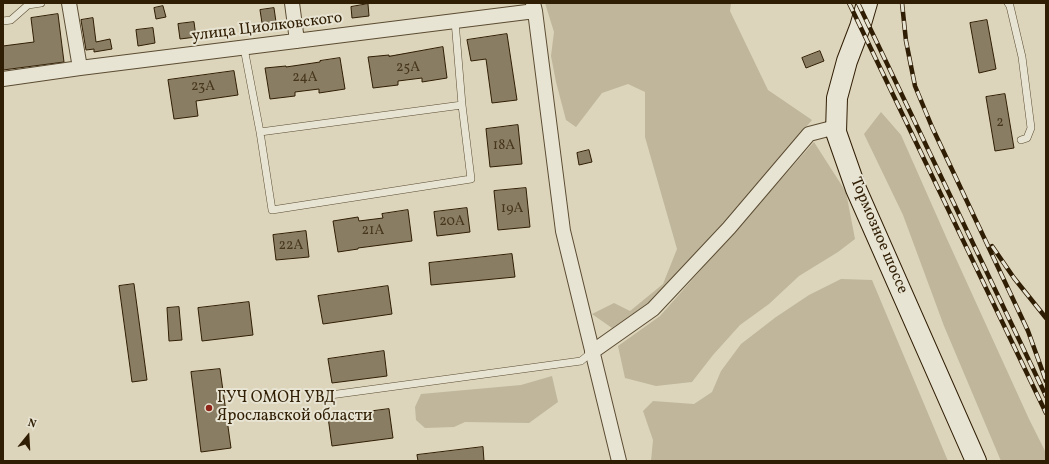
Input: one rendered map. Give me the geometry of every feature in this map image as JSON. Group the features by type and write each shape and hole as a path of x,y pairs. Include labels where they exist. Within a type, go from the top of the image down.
{"street":[{"path":"69,3 80,68"},
{"path":"292,3 297,41"},
{"name":"Тормозное шоссе","path":"867,3 860,28 847,61 837,98 836,132 856,188 976,461"},
{"path":"534,7 563,231 619,461"},
{"name":"улица Циолковского","path":"3,79 455,21 534,7"},
{"path":"592,352 653,309 728,228 808,134 836,127"}],"lane":[{"path":"3,21 11,20 28,5 42,3"},
{"path":"1008,3 1022,58 1031,128 1027,138 1021,140"},
{"path":"244,48 260,132 272,210 471,179 462,105 455,21"},
{"path":"260,132 462,105"},
{"path":"323,396 581,361 592,352"}],"shaded area":[{"path":"545,3 731,3 730,11 768,90 812,120 670,288 612,328 592,314 614,303 630,311 663,284 677,249 645,137 645,92 628,84 602,93 576,127 566,120 551,56 554,32"},
{"path":"881,112 901,135 1029,419 1046,453 1046,461 1001,461 944,326 903,215 864,134"},
{"path":"814,142 846,192 855,239 838,252 799,276 769,304 740,325 713,355 692,382 656,386 625,378 618,346 660,316"},
{"path":"841,279 872,280 948,461 651,461 653,440 643,411 653,401 694,404 712,392 721,371 741,344 776,317 809,295"},
{"path":"552,376 558,402 529,423 465,422 454,427 425,428 416,420 415,407 421,394 521,385"}],"building":[{"path":"368,4 369,16 352,18 351,7"},
{"path":"163,6 166,17 156,19 154,8"},
{"path":"274,8 276,22 262,23 260,10"},
{"path":"58,14 64,62 3,70 3,46 34,42 31,18"},
{"path":"93,18 96,42 110,39 112,49 94,52 94,49 86,50 81,20"},
{"path":"987,20 996,69 979,73 970,23"},
{"path":"194,22 196,37 180,39 178,24"},
{"path":"153,28 155,43 138,46 136,30"},
{"path":"507,34 517,100 492,103 486,59 471,61 467,40"},
{"path":"443,47 447,78 422,82 422,78 398,81 398,85 373,88 368,57 389,56"},
{"path":"820,51 824,61 806,68 802,58"},
{"path":"340,58 345,89 319,93 319,89 295,92 295,96 270,99 265,68 286,67"},
{"path":"234,71 238,95 196,101 198,116 174,119 168,80"},
{"path":"1005,94 1014,148 995,151 986,97"},
{"path":"518,125 522,164 490,167 486,129"},
{"path":"589,150 592,162 579,165 577,153"},
{"path":"526,188 530,227 498,230 494,191"},
{"path":"467,208 470,232 437,236 434,212"},
{"path":"408,210 412,241 338,252 333,221 358,217 359,221 383,218 382,214"},
{"path":"306,231 309,257 276,260 273,235"},
{"path":"512,254 515,277 431,285 429,263"},
{"path":"134,284 147,380 132,382 119,286"},
{"path":"388,286 392,314 323,324 318,296"},
{"path":"249,302 253,335 202,341 198,308"},
{"path":"179,307 182,340 169,341 167,308"},
{"path":"384,351 387,376 332,383 328,359"},
{"path":"220,369 231,448 201,452 191,372"},
{"path":"389,409 393,438 332,446 328,417"},
{"path":"483,447 484,461 418,461 417,455"}],"railway":[{"path":"849,3 1046,413"},
{"path":"858,3 1046,396"},
{"path":"902,3 906,41 915,86 932,127 1028,331 1046,381"},
{"path":"992,246 1014,278 1046,318"}],"place":[{"name":"ГУЧ ОМОН УВД Ярославской области","path":"209,408"}]}
